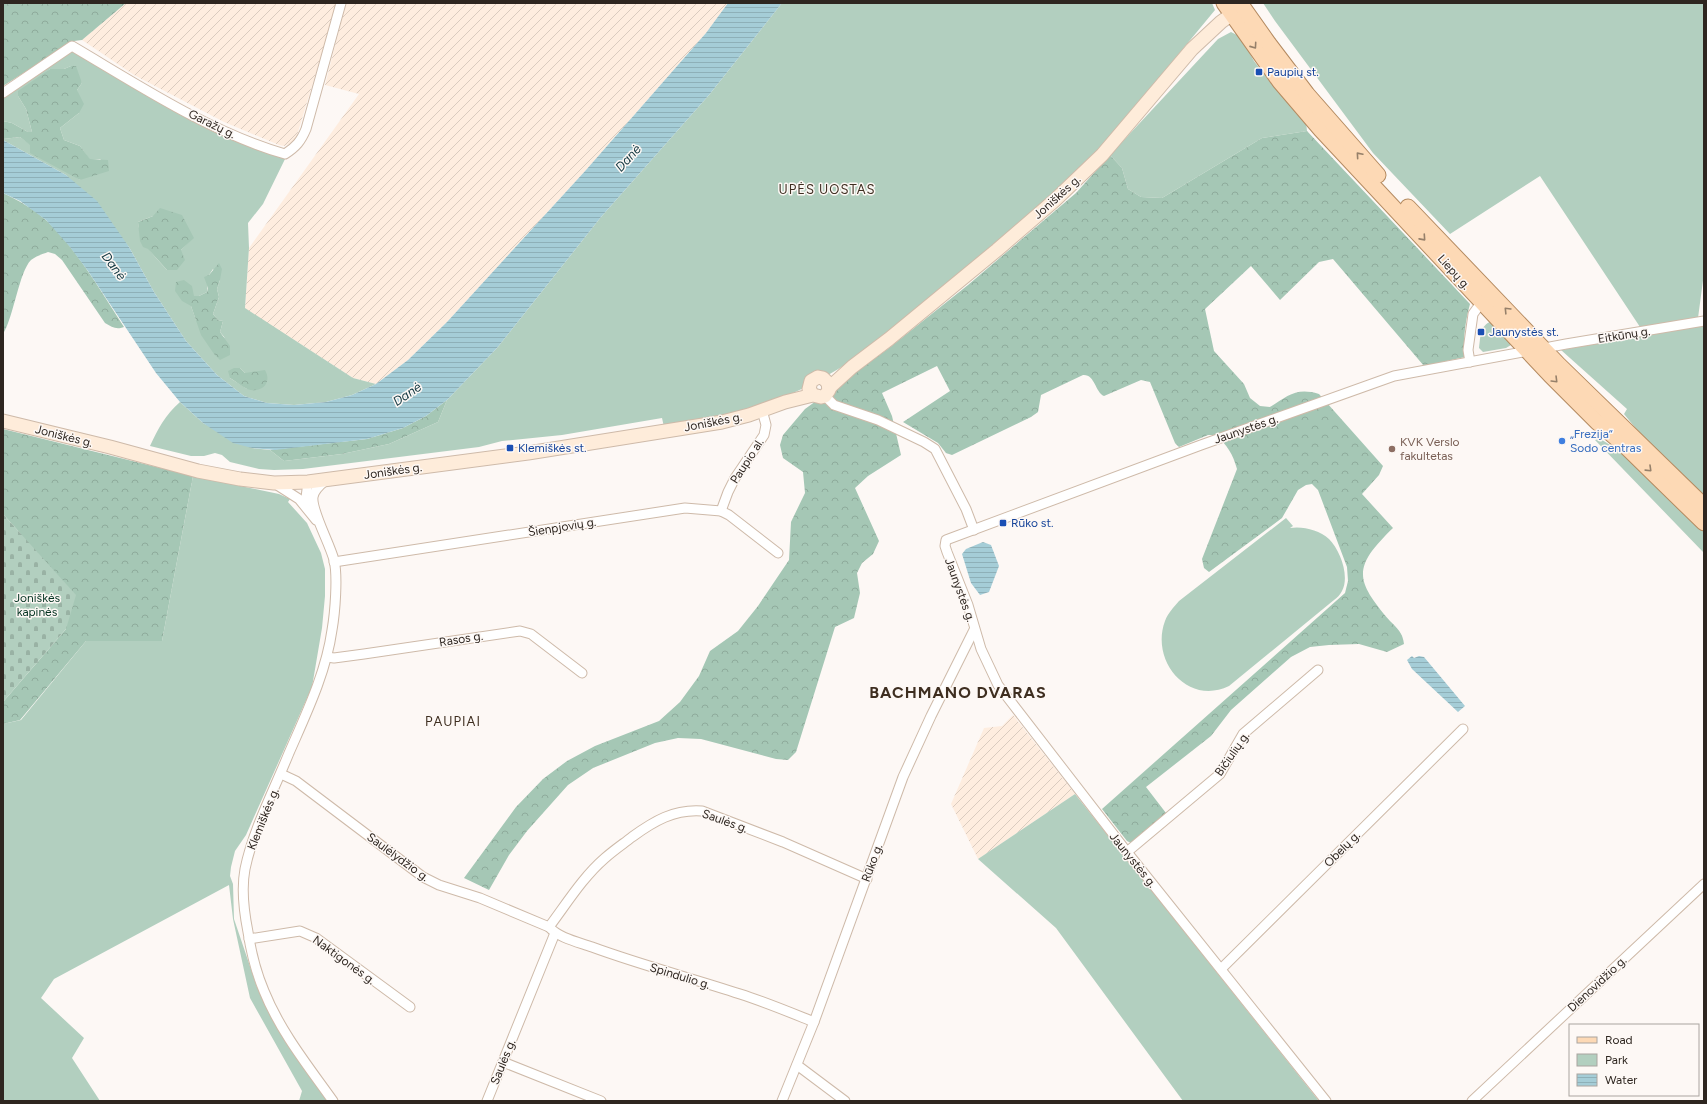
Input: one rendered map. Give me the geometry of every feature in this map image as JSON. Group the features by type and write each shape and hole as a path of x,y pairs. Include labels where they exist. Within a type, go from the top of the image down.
{"main road":[{"name":"Liepų g.","path":"1235,7 1258,53 1303,109 1528,352 1597,422 1623,444 1704,523"},
{"name":"Liepų g.","path":"1235,7 1366,162 1543,348 1704,506"},
{"name":"Joniškės g.","path":"3,421 110,447 198,471 240,479 274,483 325,481 536,452 722,422 762,410 820,388 852,367 889,339 997,250 1079,178 1102,155 1192,49 1235,7"}],"street":[{"name":"Garažų g.","path":"3,93 72,46 167,102 228,133 267,149 285,154 296,148 306,129 342,3"},
{"path":"1470,362 1468,350 1472,314 1481,303"},
{"name":"Eitkūnų g.","path":"1543,348 1704,321"},
{"name":"Jaunystės g.","path":"1326,1101 1127,852 998,685 974,630 968,605 945,546 946,540 1201,445 1394,376 1543,348"},
{"path":"820,388 834,405 878,420 924,442 934,449 966,510 974,530"},
{"name":"Paupio al.","path":"721,511 735,478 764,436 766,425 762,410"},
{"path":"313,497 316,490 325,481"},
{"path":"305,505 308,482"},
{"name":"Klemiškės g.","path":"308,482 321,526"},
{"name":"Klemiškės g.","path":"274,483 299,499 321,526 326,536 334,562 335,601 327,657 303,722 256,833 245,870 243,901 249,939 257,971 273,1010 280,1023 333,1101"},
{"name":"Šienpjovių g.","path":"334,562 685,508 721,511 729,515 778,553"},
{"name":"Rūko g.","path":"782,1101 814,1022 903,777 931,716 974,630"},
{"name":"Rasos g.","path":"327,657 334,658 364,654 520,631 531,634 582,673"},
{"name":"Bičiulių g.","path":"1127,852 1220,774 1243,734 1318,670"},
{"name":"Obelų g.","path":"1222,969 1463,729"},
{"name":"Saulėlydžio g.","path":"281,774 296,782 423,877 439,885 480,898 552,930"},
{"name":"Saulės g.","path":"487,1101 552,930 578,888 605,858 658,820 678,812 689,810 702,811 783,842 867,878"},
{"name":"Dienovidžio g.","path":"1472,1101 1704,884"},
{"name":"Naktigonės g.","path":"249,939 300,930 316,938 410,1007"},
{"name":"Spindulio g.","path":"552,930 620,957 771,1005 814,1022"},
{"path":"503,1062 601,1101"},
{"path":"797,1065 845,1101"}],"shaded area":[{"path":"126,3 337,3 295,142 284,146 279,145 224,122 134,75 82,40"},
{"path":"346,3 728,3 706,33 586,170 447,322 408,360 376,384 353,378 245,309 249,248 359,94 325,85"},
{"path":"1013,715 1075,794 978,859 951,804 984,728 1002,726"}],"green space":[{"path":"3,3 126,3 82,40 74,41 3,86"},
{"path":"782,3 1212,3 1215,10 1079,172 1048,200 860,355 832,373 802,389 770,403 739,413 664,427 662,418 562,435 502,441 479,447 303,469 259,469 230,462 222,455 215,453 204,456 191,456 150,446 162,422 180,402 203,423 252,448 270,450 284,461 342,454 389,444 438,422 447,400 497,348 601,217 709,95"},
{"path":"1263,3 1704,3 1704,273 1698,318 1640,327 1540,176 1450,234 1373,153"},
{"path":"1231,32 1241,37 1254,61 1270,82 1306,122 1307,131 1262,138 1162,198 1141,197 1128,189 1122,168 1110,155 1218,39"},
{"path":"73,51 145,94 286,157 263,204 248,223 249,248 245,308 353,378 376,384 352,395 326,402 294,405 267,403 244,396 217,375 186,341 154,292 129,247 66,175 3,140 20,137 80,180 101,159 90,160 80,146 64,140 60,128 79,113 77,90 82,83 71,66 64,69 50,69 18,96 26,109 32,132 28,132 12,123 3,121 3,96","holes":["153,216 193,238 181,250 167,270 148,248 139,229 138,222","213,269 220,280 217,289 219,297 213,314 218,320 223,321 220,332 225,338 196,320 191,306 194,296 199,296 207,292 209,275","240,368 245,373 253,373 247,389 230,378"]},
{"path":"71,66 76,66 82,83 77,90 84,104 79,113 60,128 64,140 80,146 90,159 108,160 109,171 80,180 30,153 30,145 20,137 3,139 3,121 12,123 28,132 32,132 26,109 18,96 18,91 50,69 64,69"},
{"path":"1307,131 1470,304 1465,330 1465,357 1424,366 1333,259 1319,262 1280,300 1251,266 1205,309 1214,351 1244,384 1250,398 1260,406 1270,407 1287,396 1298,392 1311,392 1319,394 1383,466 1379,475 1362,494 1393,528 1371,553 1365,563 1363,573 1365,583 1370,594 1378,607 1399,631 1404,644 1387,652 1359,644 1310,647 1291,657 1231,710 1211,736 1146,787 1166,813 1131,843 1127,841 1102,809 1345,593 1348,581 1347,567 1318,490 1312,484 1306,485 1298,490 1282,518 1209,572 1204,568 1202,559 1237,469 1234,459 1223,442 1216,435 1208,435 1179,447 1175,443 1150,382 1141,380 1104,396 1101,394 1090,377 1083,375 1041,395 1038,412 1031,417 952,455 946,453 938,443 903,422 950,391 937,366 882,393 892,416 901,455 868,476 855,488 879,541 873,554 862,563 857,573 860,593 854,618 835,627 796,752 788,760 776,759 701,739 678,738 655,743 593,768 568,785 527,831 509,855 489,890 464,878 516,807 543,779 567,761 595,746 659,721 680,702 699,676 710,651 738,631 758,606 789,560 791,522 805,493 803,472 783,458 780,445 783,435 805,409 889,348 968,285 1076,193 1110,155 1122,168 1128,189 1141,197 1162,198 1262,138"},
{"path":"3,193 37,213 47,221 69,245 88,271 124,327 116,328 105,323 62,260 55,254 48,252 31,260 27,266 3,334"},
{"path":"160,208 182,215 194,238 181,250 185,260 177,270 167,270 148,249 143,247 140,241 138,222 153,216"},
{"path":"219,263 222,269 217,289 219,297 213,314 218,320 223,321 220,332 230,346 230,355 220,360 201,335 191,306 182,301 175,291 176,282 184,280 192,286 194,296 199,296 207,292 208,288 204,277 209,275"},
{"path":"1492,321 1512,341 1511,345 1506,348 1483,352 1479,348 1481,332 1488,323"},
{"path":"1704,325 1704,498 1651,447 1624,414 1627,409 1561,350"},
{"path":"234,368 240,368 245,373 265,370 267,380 264,387 256,390 247,389 230,378 228,371"},
{"path":"447,400 438,422 389,444 342,454 284,461 270,450 367,439 403,428 426,416"},
{"path":"3,429 193,476 162,641 86,641 20,720 3,724 3,702 66,629 20,533 3,514"},
{"path":"1599,438 1618,450 1621,449 1704,530 1704,553 1595,440"},
{"path":"193,476 279,494 290,499 288,502 307,523 321,553 325,569 325,596 322,628 312,687 246,835 235,851 230,876 233,884 234,919 257,987 290,1048 327,1101 299,1101 302,1091 250,998 233,919 229,885 54,979 41,998 84,1038 72,1058 100,1101 3,1101 3,724 21,720 86,641 162,641"},
{"name":"Joniškės kapinės","path":"3,514 76,595 66,629 3,702"},
{"path":"1286,518 1293,526 1290,528 1305,528 1316,531 1329,539 1333,544 1343,564 1345,578 1341,592 1336,598 1229,686 1214,691 1200,690 1187,685 1176,676 1168,664 1163,651 1162,636 1165,621 1168,615 1179,601"},
{"path":"1075,794 1319,1101 1183,1101 1056,928 978,859"}],"water":[{"name":"Danė","path":"728,3 782,3 709,95 601,217 497,348 447,400 426,416 403,428 367,439 275,450 252,448 233,443 203,423 180,402 156,373 88,271 70,247 46,220 20,201 3,193 3,140 66,175 97,201 129,247 154,292 186,341 217,375 244,396 267,403 294,405 326,402 352,395 376,384 408,360 447,322 586,170 706,33"},
{"path":"983,542 991,545 999,566 989,592 980,595 971,583 962,554 966,549"},
{"path":"1412,656 1414,658 1419,656 1424,657 1465,706 1458,712 1412,669 1407,660"}],"place":[{"name":"Paupių st.","path":"1259,72"},
{"name":"Jaunystės st.","path":"1481,332"},
{"name":"„Frezija“ Sodo centras","path":"1562,441"},
{"name":"Klemiškės st.","path":"510,448"},
{"name":"KVK Verslo fakultetas","path":"1392,449"},
{"name":"Rūko st.","path":"1003,523"}],"district":[{"name":"UPĖS UOSTAS","path":"827,189"},
{"name":"BACHMANO DVARAS","path":"958,692"},
{"name":"PAUPIAI","path":"453,721"}]}
